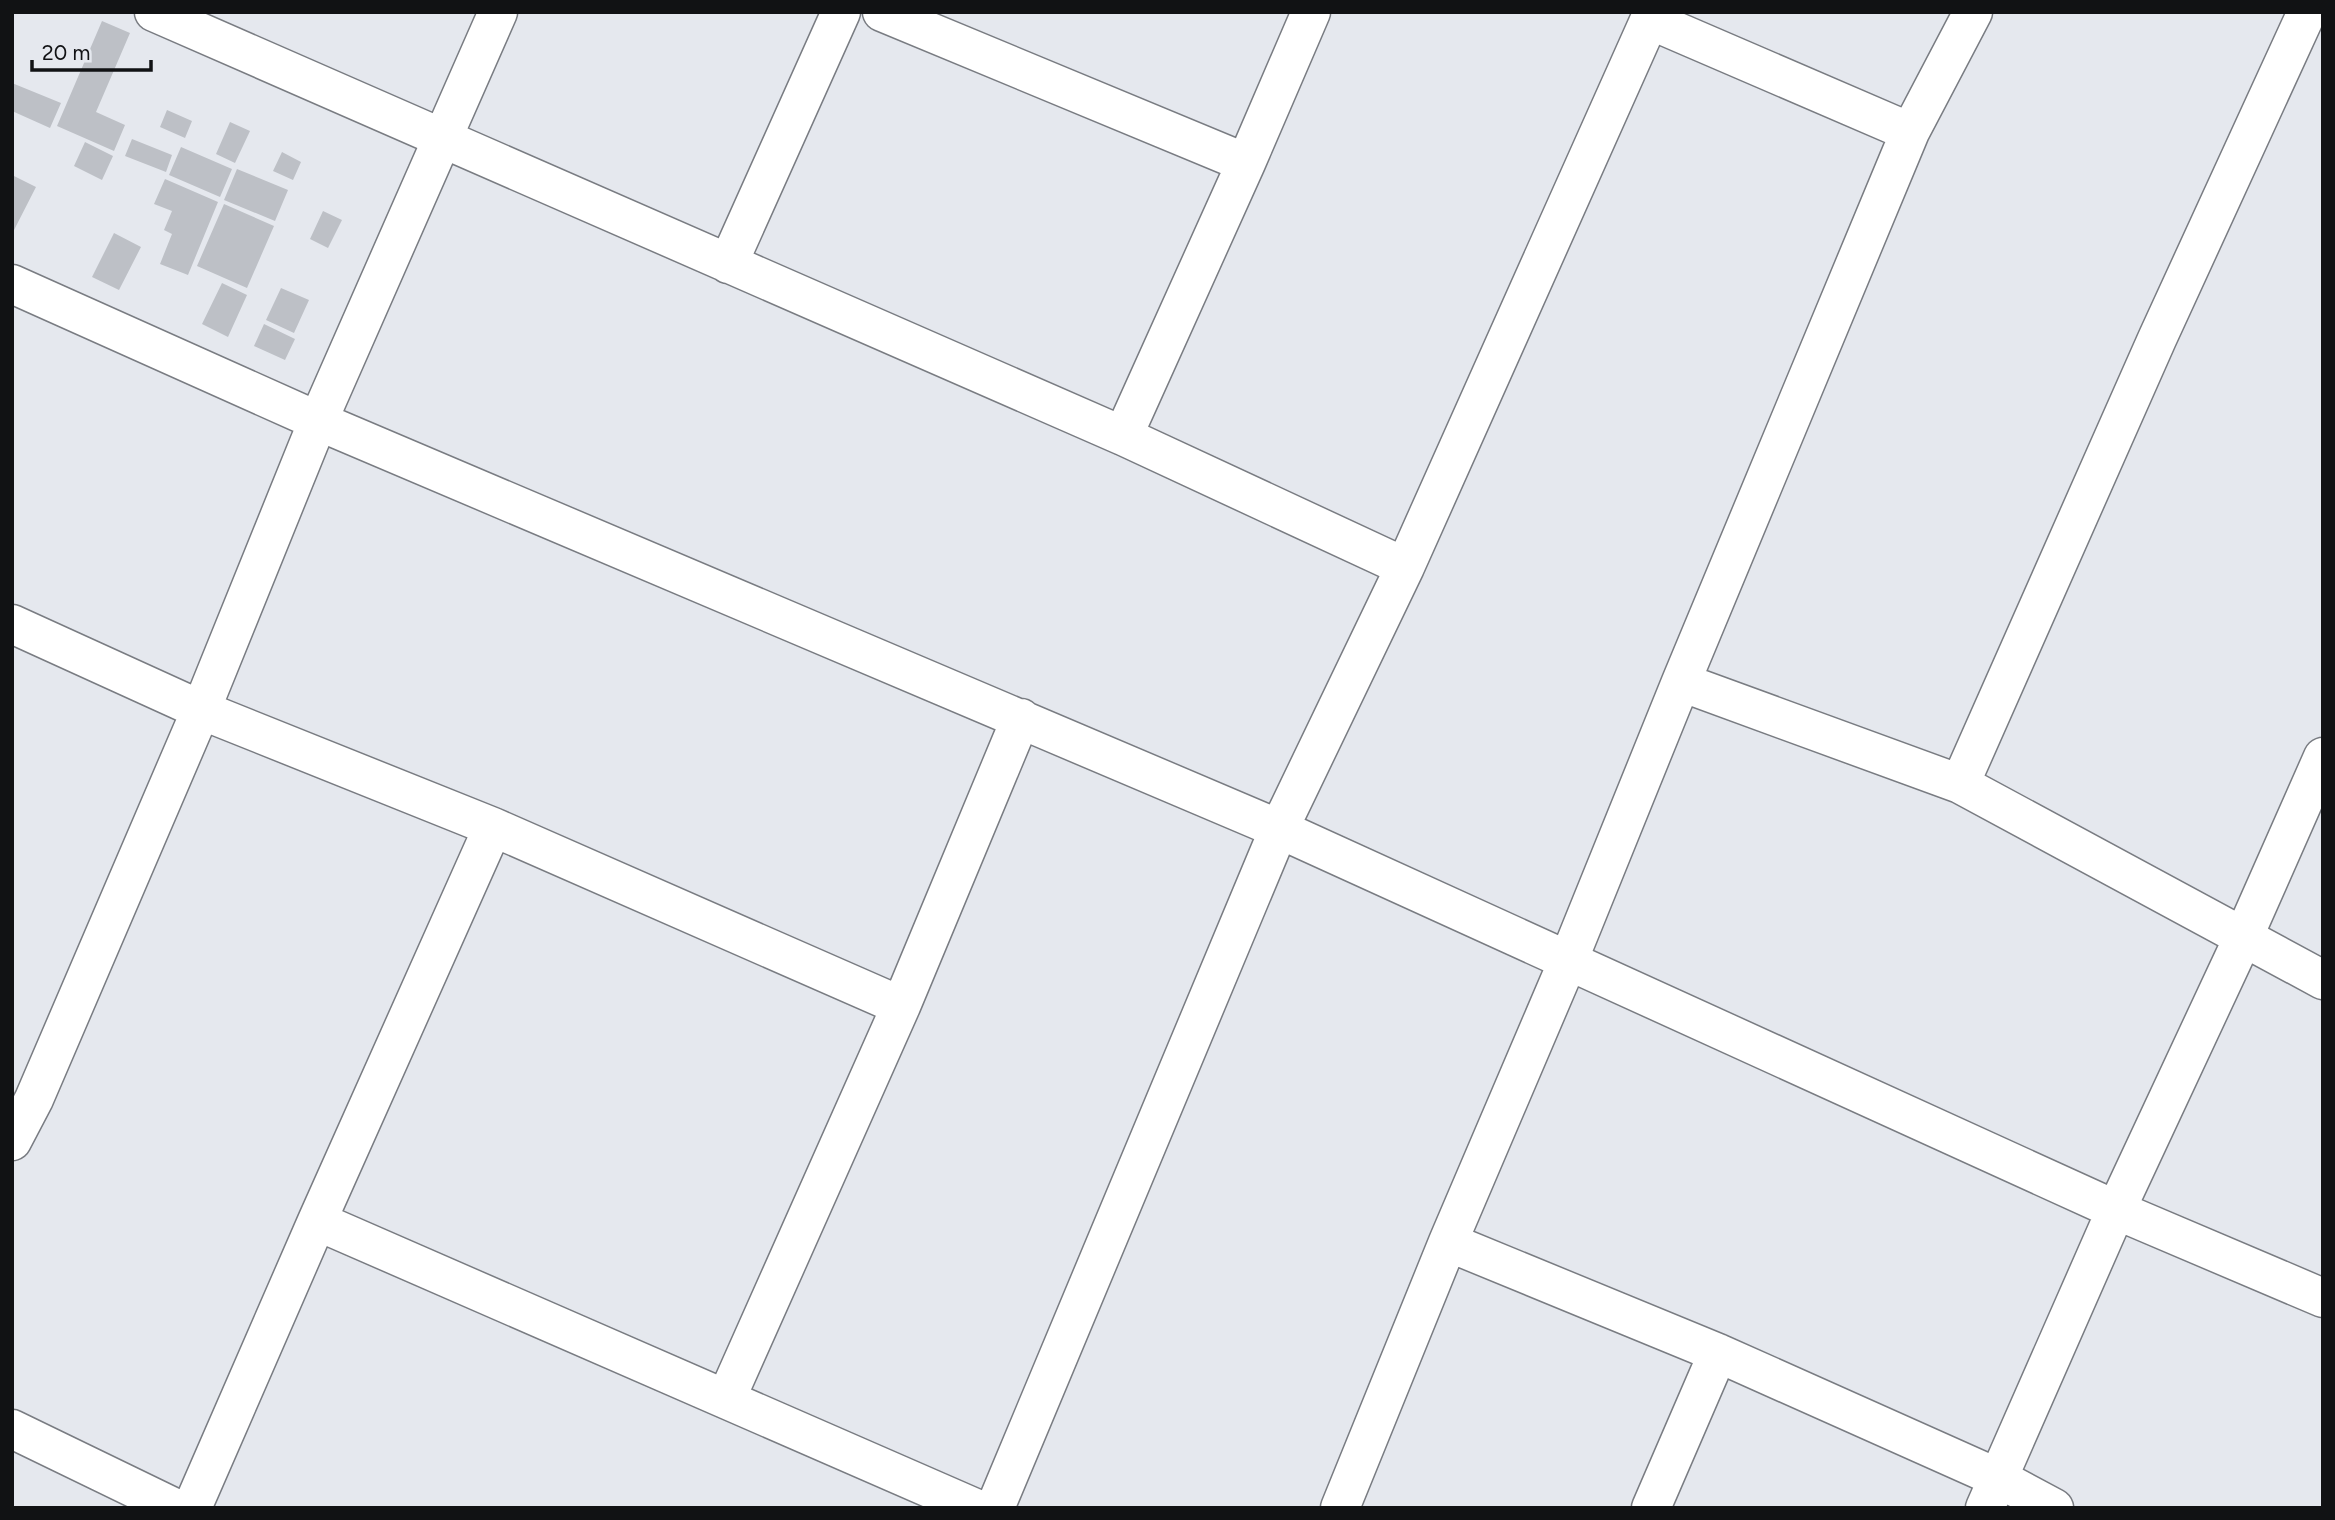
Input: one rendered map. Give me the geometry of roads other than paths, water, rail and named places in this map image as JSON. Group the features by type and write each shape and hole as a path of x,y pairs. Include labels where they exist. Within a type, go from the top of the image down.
{"street":[{"path":"154,12 1122,436 1405,567"},
{"path":"12,1141 23,1094 201,710 317,421 498,12"},
{"path":"728,264 841,12"},
{"path":"882,12 1246,163"},
{"path":"1122,436 1246,163 1311,12"},
{"path":"1340,1508 1910,132 1973,12"},
{"path":"1960,783 2157,340 2307,12"},
{"path":"995,1508 1279,829 1405,567 1652,16 1910,132"},
{"path":"12,284 317,421 1279,829 2116,1210 2323,1298"},
{"path":"12,624 201,710 493,827 901,1006"},
{"path":"1681,682 1960,783 2323,980"},
{"path":"726,1399 901,1006 1021,718"},
{"path":"1992,1493 2116,1210 2244,938 2323,757"},
{"path":"192,1508 493,827"},
{"path":"317,1221 975,1508"},
{"path":"1448,1242 1718,1353 1992,1493 2054,1508"},
{"path":"1651,1508 1718,1353"},
{"path":"12,1429 175,1508"}]}
